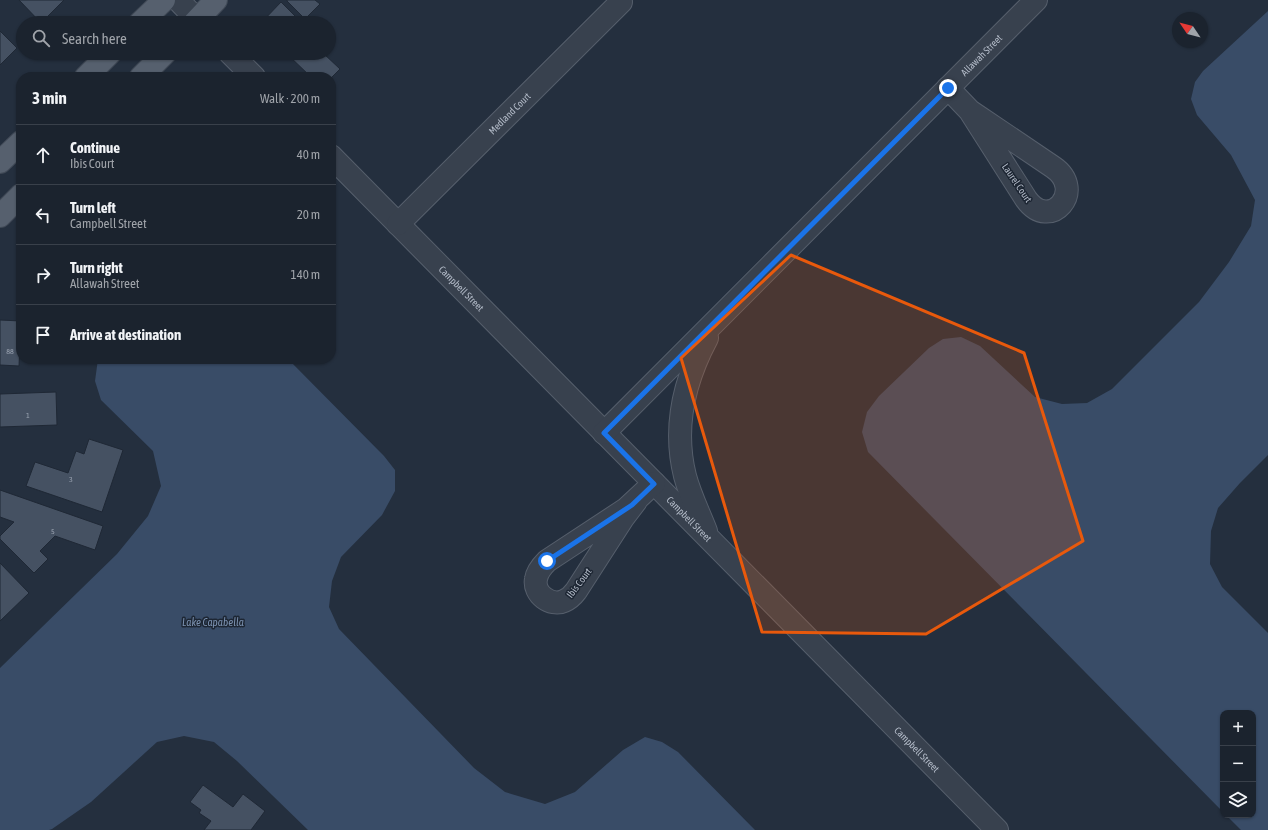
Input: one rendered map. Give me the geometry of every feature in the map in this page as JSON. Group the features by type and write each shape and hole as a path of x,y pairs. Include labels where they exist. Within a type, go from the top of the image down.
{"main road":[{"path":"147,16 164,0"},
{"path":"202,16 216,0"},
{"path":"91,72 103,60"},
{"path":"145,72 158,60"},
{"path":"0,162 16,147"},
{"path":"0,216 16,200"}],"street":[{"path":"178,0 192,16"},
{"name":"Allawah Street","path":"604,433 1036,0"},
{"name":"Medland Court","path":"398,224 621,2"},
{"path":"237,60 249,72"},
{"name":"Laurel Court","path":"948,88 970,111 1032,206 1038,210 1047,212 1055,210 1060,206 1066,199 1068,191 1060,173 1053,166 970,111"},
{"name":"Campbell Street","path":"336,161 998,830"},
{"path":"709,539 686,477 680,450 680,427 683,402 692,370 701,349 719,318"},
{"name":"Ibis Court","path":"636,501 623,518 576,591 569,598 563,602 557,603 549,601 540,594 535,586 536,578 547,561 620,513 636,501 654,484"}],"highlighted area":[{"path":"791,255 1024,353 1083,541 926,634 762,632 681,358"}],"water":[{"path":"1268,11 1268,455 1218,508 1211,531 1210,564 1222,587 1268,633 1268,830 1241,830 1229,818 1256,818 1256,710 1220,710 1220,809 868,452 862,432 867,412 879,396 929,348 943,339 961,337 980,346 1035,397 1062,404 1087,403 1112,389 1199,302 1229,262 1251,226 1255,200 1231,155 1197,115 1191,99 1195,82 1203,71"},
{"name":"Lake Capabella","path":"97,364 293,364 384,456 395,470 395,491 382,515 341,557 332,581 329,607 339,629 474,768 505,792 545,804 575,792 623,750 645,737 662,742 678,752 755,830 308,830 237,761 214,742 184,736 157,742 91,802 52,829 0,830 0,668 117,554 148,516 161,486 153,451 101,400 95,381"}],"building":[{"path":"19,0 64,0 48,16 34,16"},
{"path":"315,0 320,4 308,16 302,16 287,1"},
{"path":"281,2 295,16 268,16"},
{"path":"0,31 16,47 16,49 0,65"},
{"path":"293,60 330,60 340,69 336,73 306,72"},
{"path":"0,320 16,321 16,364 19,364 19,366 0,365"},
{"path":"56,392 57,425 0,427 0,394"},
{"path":"89,439 123,450 102,512 26,486 35,462 68,473 76,451 84,454"},
{"path":"0,490 103,526 95,550 55,536 40,551 48,559 34,573 0,539 0,536 14,522 0,517"},
{"path":"0,563 29,593 0,621"},
{"path":"203,785 233,807 243,794 265,811 251,830 204,830 211,821 199,813 201,810 190,802"}],"route":[{"path":"547,561 632,505 654,484 604,433 948,88"}]}
